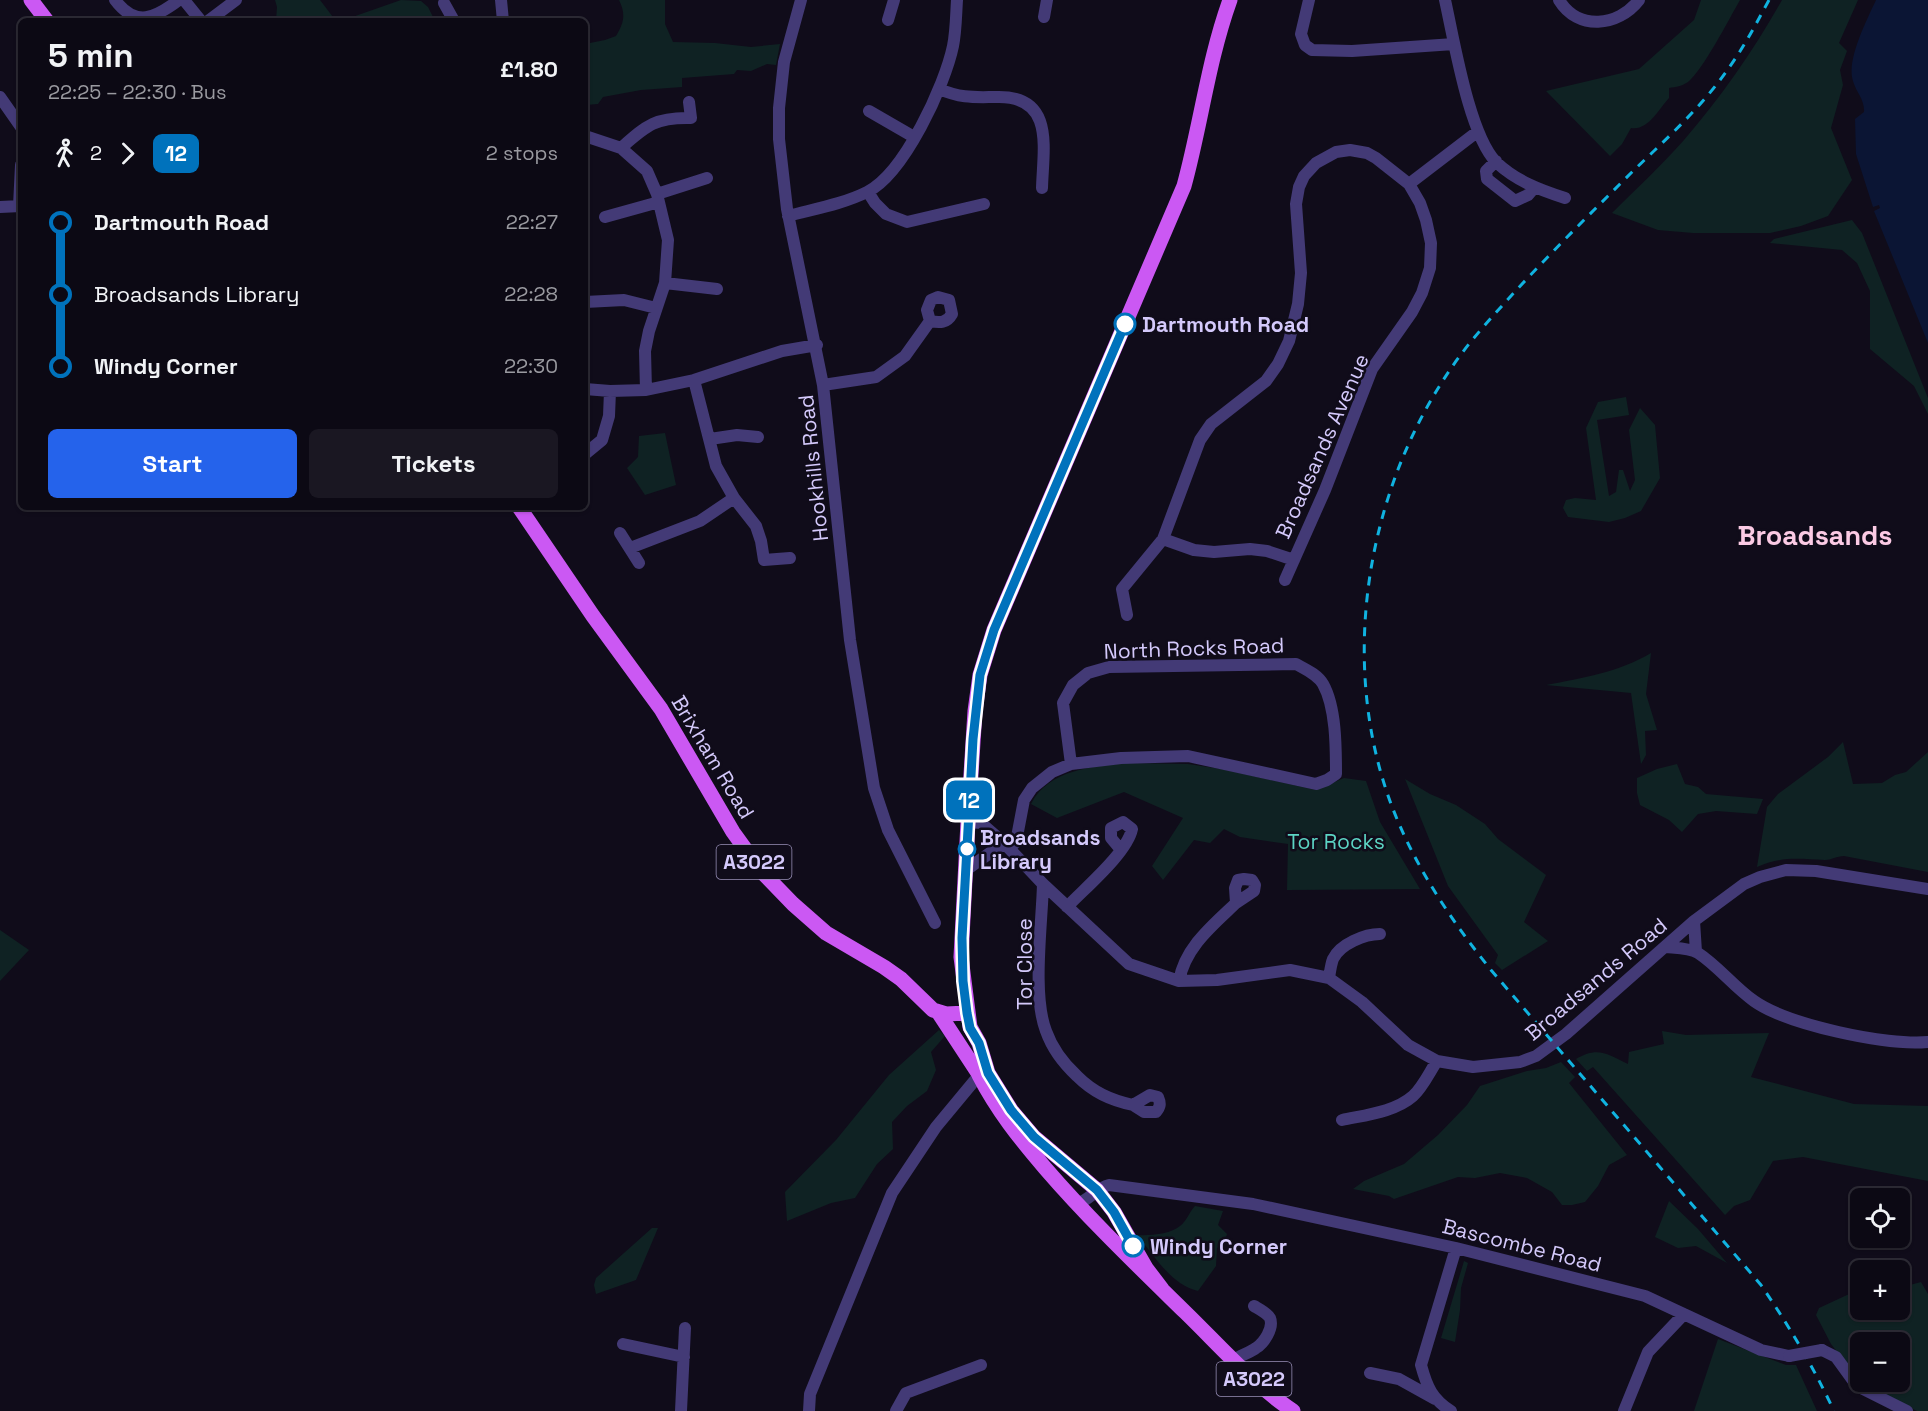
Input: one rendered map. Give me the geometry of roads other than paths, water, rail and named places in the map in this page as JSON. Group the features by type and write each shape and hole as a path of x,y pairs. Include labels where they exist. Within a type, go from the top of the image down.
{"main road":[{"path":"31,0 45,18"},
{"path":"982,1074 968,1020 961,957 975,711 980,675 994,630 1184,186 1194,150 1214,47 1230,0"},
{"name":"Brixham Road","path":"521,510 593,616 661,709 733,832 761,871 826,933 885,967 938,1012 982,1074"},
{"path":"938,1012 968,1020"},
{"name":"A3022","path":"982,1074 1034,1137 1097,1190 1114,1212 1146,1268 1162,1289"},
{"name":"A3022","path":"982,1074 1004,1118 1076,1204 1234,1360 1278,1401 1293,1411"}],"street":[{"path":"115,0 130,16 145,17 160,13 179,0"},
{"path":"184,0 199,18"},
{"path":"212,18 236,0"},
{"path":"501,0 503,18"},
{"name":"Hookhills Road","path":"801,0 784,62 779,108 778,139 788,216 817,345 850,640 874,788 888,830 935,923"},
{"path":"888,20 894,0"},
{"path":"788,216 835,204 868,192 885,180 914,136 939,89 954,43 957,0"},
{"path":"1044,16 1047,0"},
{"path":"1309,0 1301,34 1305,45 1312,50 1352,51 1454,44"},
{"path":"1445,0 1477,132 1496,161 1515,177 1534,188 1565,198"},
{"path":"1559,0 1570,13 1592,22 1607,22 1617,19 1633,8 1639,0"},
{"path":"444,3 452,18"},
{"path":"939,89 956,96 1015,99 1026,103 1034,110 1042,122 1042,188"},
{"path":"0,97 18,123"},
{"path":"621,148 644,127 671,117 691,118 689,102"},
{"path":"870,111 914,136"},
{"path":"1409,184 1477,132"},
{"path":"588,137 621,148 647,171 658,198 668,240 665,283 645,351 646,390"},
{"name":"Broadsands Avenue","path":"1127,615 1122,589 1163,539 1200,440 1211,424 1266,381 1289,341 1299,304 1300,273 1296,204 1304,176 1325,158 1336,152 1350,150 1367,153 1376,158 1409,184 1420,203 1431,243 1428,279 1412,312 1372,369 1325,490 1285,580"},
{"path":"1496,161 1486,171 1486,179 1498,189 1515,201 1528,195 1534,188"},
{"path":"605,217 708,178"},
{"path":"868,192 886,214 907,222 984,204"},
{"path":"0,207 18,206"},
{"path":"665,283 717,289"},
{"path":"588,302 624,300 656,308"},
{"path":"823,385 876,377 905,357 930,321"},
{"path":"588,389 646,390 694,380 782,351 817,345"},
{"path":"694,380 716,466 734,498 756,526 761,541 758,561 790,558"},
{"path":"588,452 602,440 609,416 610,391"},
{"path":"710,439 737,435 758,437"},
{"path":"630,548 700,521 734,498"},
{"path":"620,533 639,563"},
{"name":"Broadsands Avenue","path":"1163,539 1194,550 1214,552 1250,549 1267,551 1294,560"},
{"name":"North Rocks Road","path":"1007,846 1016,842 1024,801 1032,788 1052,772 1071,765 1121,758 1188,756 1316,784 1336,774 1335,734 1329,703 1322,683 1296,664 1109,667 1088,673 1073,685 1063,703 1071,765"},
{"name":"Broadsands Road","path":"968,822 981,823 1129,964 1179,981 1217,980 1290,970 1329,978 1379,1017 1408,1045 1437,1061 1473,1067 1499,1066 1536,1056 1566,1034 1694,921 1744,884 1786,870 1816,871 1928,889"},
{"path":"966,870 1007,846"},
{"path":"1067,907 1121,850"},
{"name":"Tor Close","path":"1043,884 1039,990 1045,1029 1066,1066 1083,1082 1094,1091 1114,1101 1133,1105"},
{"path":"1179,981 1181,967 1199,940 1236,903"},
{"path":"1694,921 1696,952"},
{"path":"1329,978 1334,956 1346,946 1369,934 1380,934"},
{"path":"1666,947 1696,952 1755,1002 1786,1017 1865,1038 1915,1043 1928,1042"},
{"path":"1342,1120 1379,1112 1399,1105 1414,1096 1437,1061"},
{"path":"810,1411 810,1394 892,1193 936,1126 982,1074"},
{"name":"Bascombe Road","path":"1097,1190 1109,1185 1253,1204 1456,1248 1645,1296 1761,1350 1789,1356 1822,1350 1836,1357 1857,1386 1907,1411"},
{"path":"1076,1204 1084,1202 1097,1190"},
{"path":"1435,1400 1425,1380 1421,1365 1456,1248"},
{"path":"1234,1360 1256,1348 1269,1332 1268,1315 1254,1306"},
{"path":"1624,1411 1648,1352 1684,1314"},
{"path":"681,1411 685,1328"},
{"path":"623,1344 684,1357"},
{"path":"896,1411 906,1393 981,1365"},
{"path":"1399,1379 1421,1365"},
{"path":"1370,1373 1399,1379 1451,1411"}],"water":[{"path":"1876,0 1928,0 1928,343 1874,211 1880,208 1879,205 1873,207 1856,154 1855,119 1864,112 1864,108 1853,81 1852,62 1858,40"}],"railway":[{"path":"1769,0 1739,52 1706,97 1511,296 1473,339 1437,391 1407,447 1385,507 1371,570 1365,633 1367,697 1377,759 1397,819 1416,859 1439,898 1491,970 1761,1285 1800,1346 1834,1411"}],"place":[{"name":"Dartmouth Road","path":"1125,324"},
{"name":"Broadsands Library","path":"967,849"},
{"name":"Windy Corner","path":"1133,1246"}],"district":[{"name":"Broadsands","path":"1815,535"}],"park label":[{"name":"Tor Rocks","path":"1336,841"}]}
